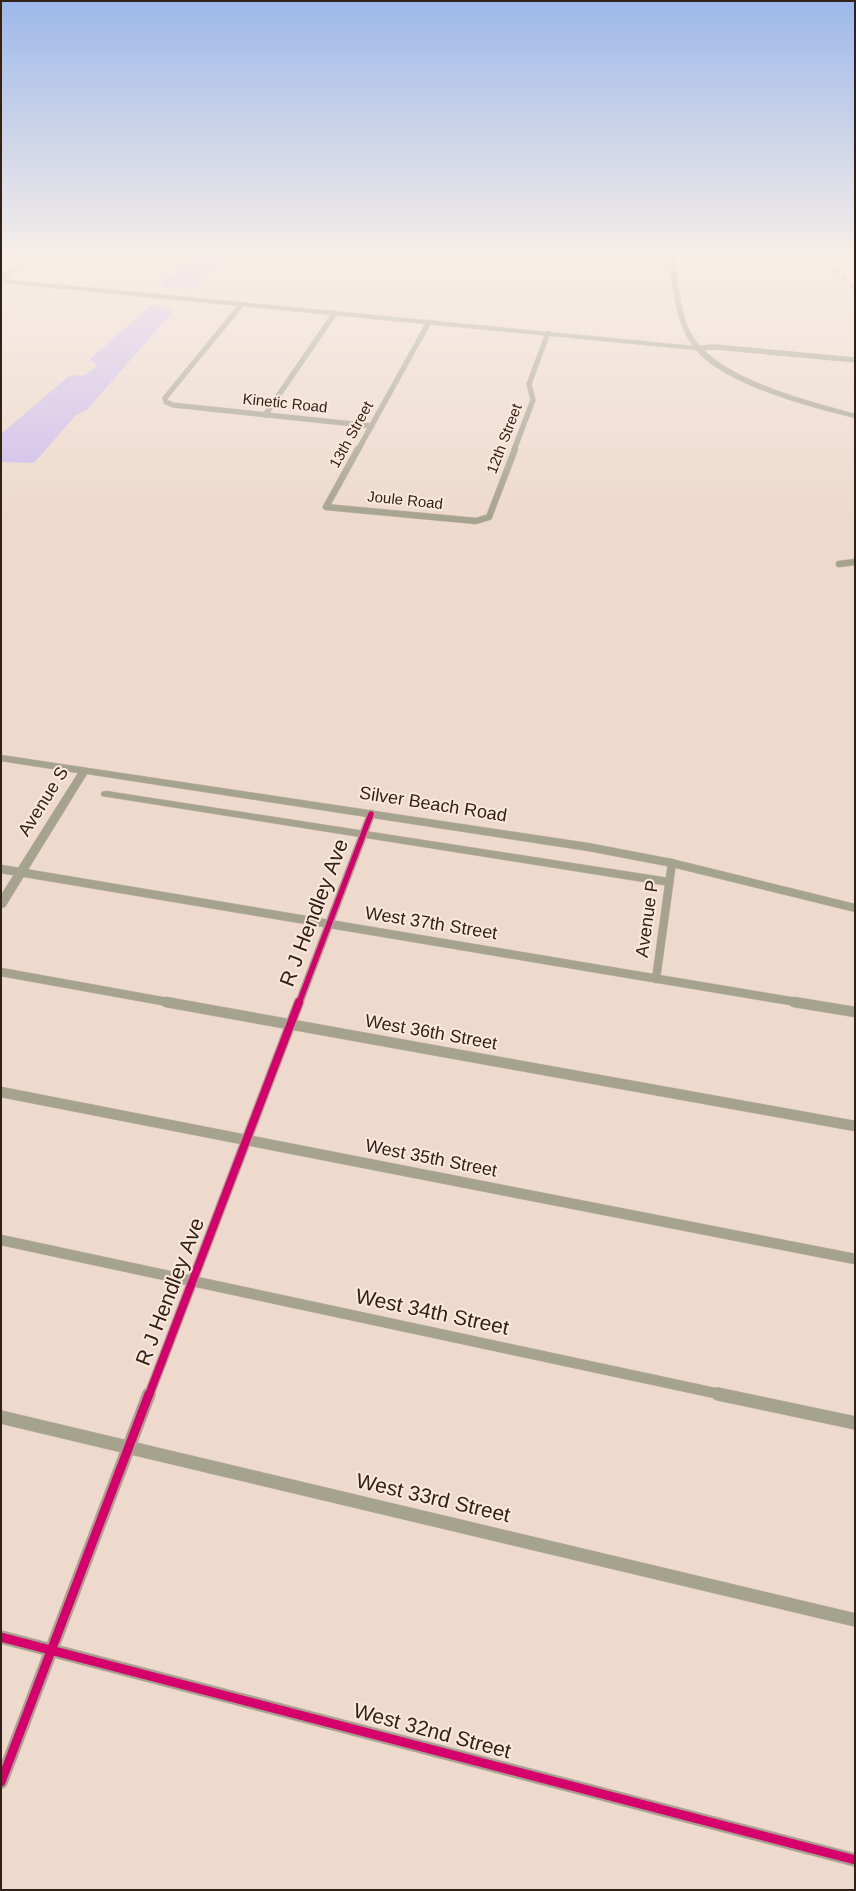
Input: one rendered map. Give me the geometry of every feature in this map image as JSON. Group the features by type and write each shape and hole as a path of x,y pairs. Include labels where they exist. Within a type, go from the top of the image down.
{"street":[{"path":"166,402 165,398 208,345"},
{"path":"264,415 313,345"},
{"name":"13th Street","path":"326,507 416,345"},
{"name":"12th Street","path":"481,521 489,517 533,400 529,384 543,345"},
{"path":"669,345 723,348 855,360"},
{"path":"694,345 716,363 786,397 855,416"},
{"name":"Kinetic Road","path":"166,402 264,415 372,426"},
{"name":"Joule Road","path":"326,507 481,521"},
{"path":"839,564 855,562"},
{"name":"Silver Beach Road","path":"1,758 588,847 672,863 855,908"},
{"name":"Avenue S","path":"1,904 85,770"},
{"path":"106,794 669,882"},
{"name":"R J Hendley Ave","path":"1,1782 371,814"},
{"name":"Avenue P","path":"656,979 672,863"},
{"name":"West 37th Street","path":"1,869 855,1012"},
{"name":"West 36th Street","path":"1,972 855,1126"},
{"name":"West 35th Street","path":"1,1092 855,1259"},
{"name":"West 34th Street","path":"1,1240 855,1423"},
{"name":"West 33rd Street","path":"1,1417 855,1620"},
{"name":"West 32nd Street","path":"1,1637 855,1860"}],"shaded area":[{"path":"106,345 143,345 87,410 76,415 34,463 1,462 1,434 69,376 85,375 97,366 90,359"}],"cycle path":[{"path":"1,1782 371,814"},
{"path":"1,1637 855,1860"}]}
